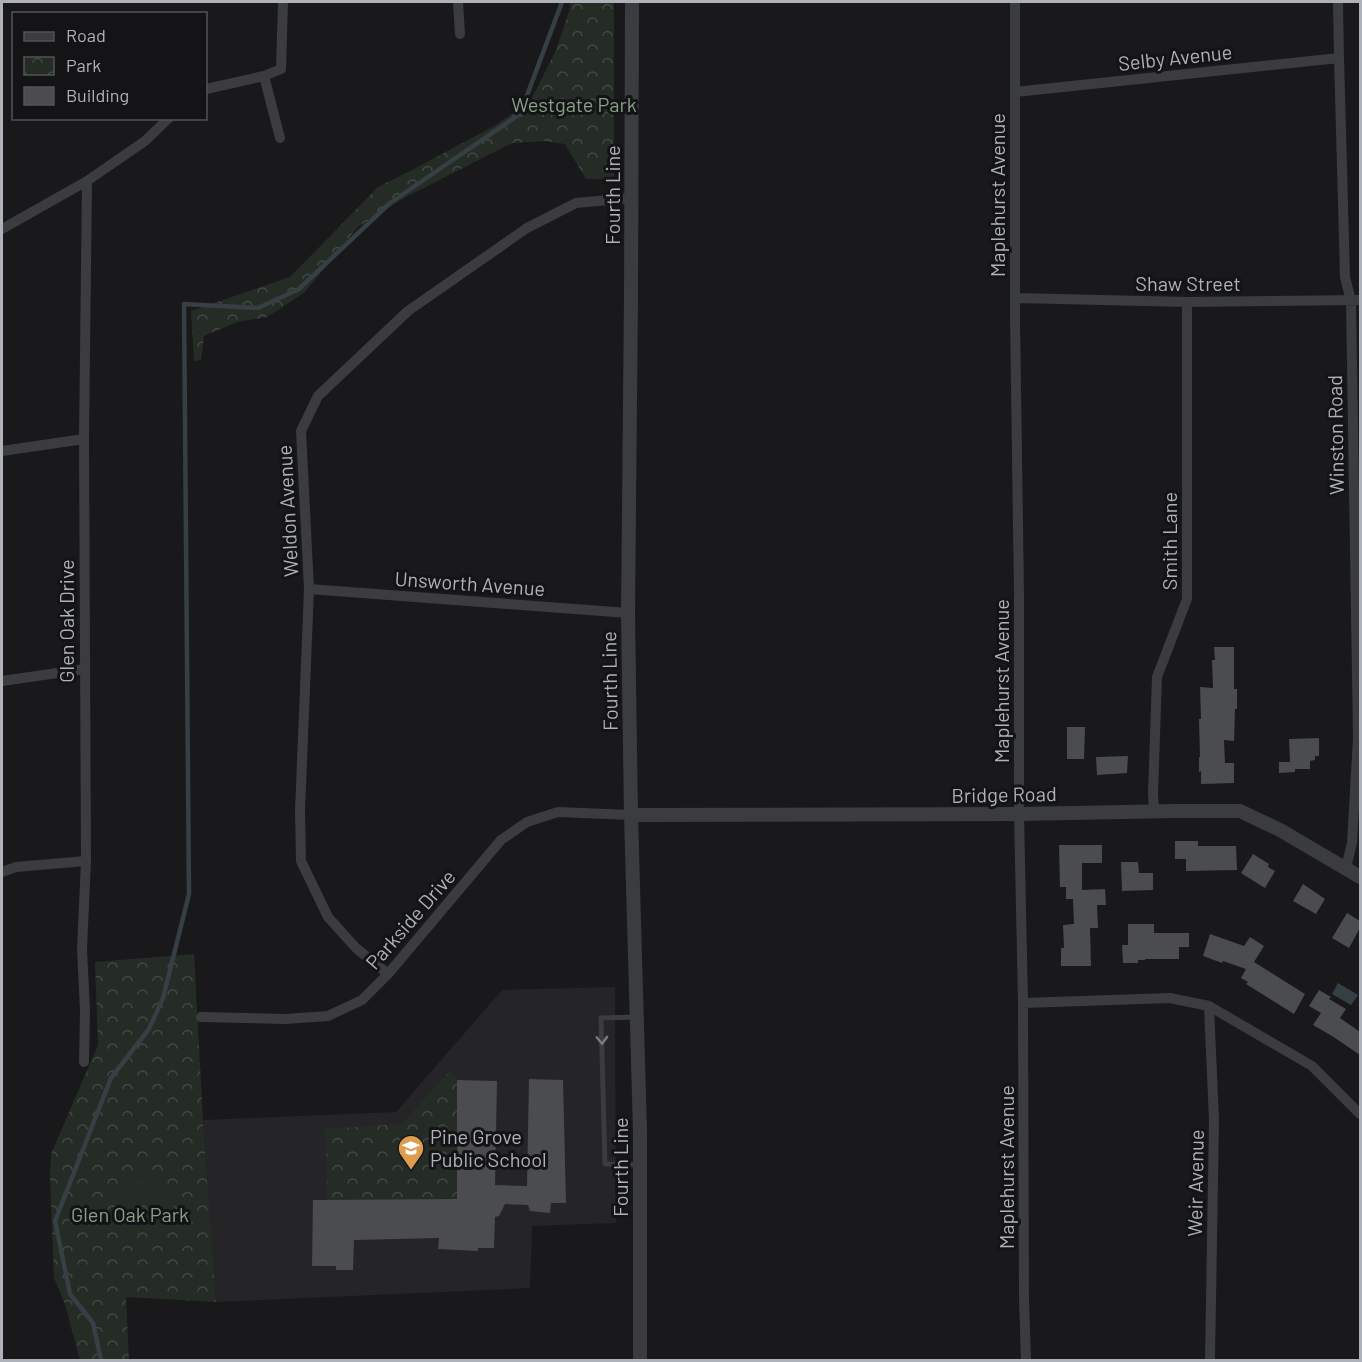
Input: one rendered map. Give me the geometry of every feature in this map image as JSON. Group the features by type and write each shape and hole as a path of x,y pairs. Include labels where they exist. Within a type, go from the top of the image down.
{"street":[{"path":"207,89 264,76 281,69 283,2"},
{"path":"458,2 460,34"},
{"name":"Fourth Line","path":"632,2 628,613 640,1165 640,1360"},
{"name":"Maplehurst Avenue","path":"1015,2 1014,298 1026,1360"},
{"name":"Winston Road","path":"1338,2 1345,277 1355,300 1358,738 1352,843 1346,868"},
{"name":"Selby Avenue","path":"1015,92 1339,58"},
{"path":"264,76 280,138"},
{"path":"2,229 87,181 145,141 167,120"},
{"name":"Glen Oak Drive","path":"84,1062 85,1010 82,949 86,861 84,439 87,181"},
{"name":"Weldon Avenue","path":"388,974 356,948 328,917 301,861 300,811 309,589 301,431 318,396 408,311 527,228 576,202 631,198"},
{"name":"Shaw Street","path":"1014,298 1187,302 1355,300"},
{"name":"Smith Lane","path":"1154,811 1157,677 1187,599 1187,302"},
{"path":"2,451 84,439"},
{"name":"Unsworth Avenue","path":"309,589 628,613"},
{"path":"2,681 85,669"},
{"name":"Bridge Road","path":"631,815 1240,811 1280,830 1360,877"},
{"name":"Parkside Drive","path":"201,1017 285,1019 328,1016 362,1000 388,974 501,840 527,822 558,812 631,815"},
{"path":"2,872 16,867 86,861"},
{"path":"1023,1003 1170,998 1209,1006 1312,1066 1360,1114"},
{"name":"Weir Avenue","path":"1209,1006 1214,1120 1210,1360"}],"lane":[{"path":"637,1017 601,1018 606,1164 640,1165"}],"shaded area":[{"path":"1338,983 1358,995 1351,1005 1332,994"},
{"name":"Pine Grove Public School","path":"615,987 616,1223 532,1226 530,1288 216,1302 203,1120 396,1112 502,990"}],"green space":[{"name":"Westgate Park","path":"570,2 614,2 614,179 586,179 565,144 544,141 512,143 404,198 358,227 304,293 267,317 237,322 204,336 201,360 194,361 191,311 290,277 378,187 494,126 530,102 556,50 570,9"},
{"name":"Glen Oak Park","path":"194,954 216,1302 126,1297 129,1360 80,1360 65,1304 54,1278 50,1176 51,1154 98,1045 95,962"},
{"path":"450,1071 457,1080 457,1199 327,1200 326,1129 402,1124"},
{"path":"156,1170 177,1214 156,1224 136,1179"},
{"path":"129,1182 150,1227 129,1236 109,1192"}],"building":[{"path":"1214,647 1234,647 1234,689 1237,689 1237,709 1235,709 1234,741 1224,740 1225,763 1234,763 1234,783 1201,784 1201,771 1199,772 1200,687 1213,688"},
{"path":"1067,727 1085,727 1084,759 1067,759"},
{"path":"1319,738 1319,756 1315,756 1315,760 1310,761 1310,769 1295,769 1295,772 1279,773 1279,762 1290,762 1289,739"},
{"path":"1128,756 1127,773 1097,775 1096,757"},
{"path":"1175,841 1198,841 1198,846 1236,846 1237,870 1186,871 1186,859 1175,859"},
{"path":"1059,845 1102,845 1102,863 1082,863 1082,890 1105,889 1106,905 1097,905 1098,928 1090,928 1091,966 1061,966 1061,948 1064,948 1063,925 1074,924 1073,899 1066,899 1066,887 1060,887"},
{"path":"1253,854 1269,864 1268,867 1275,871 1265,888 1241,873"},
{"path":"1121,862 1138,862 1139,873 1153,873 1153,890 1122,891"},
{"path":"1303,884 1325,899 1316,914 1293,901"},
{"path":"1347,913 1360,921 1360,928 1349,948 1332,938"},
{"path":"1128,924 1154,924 1154,933 1189,933 1189,947 1179,947 1179,959 1145,959 1138,960 1138,963 1123,963 1122,945 1128,945"},
{"path":"1210,934 1244,946 1250,937 1264,946 1254,962 1305,994 1294,1014 1246,984 1248,982 1241,978 1246,969 1203,956"},
{"path":"1319,990 1346,1009 1340,1018 1360,1032 1360,1055 1313,1025 1321,1013 1309,1006"},
{"name":"Pine Grove Public School","path":"529,1079 563,1080 566,1203 551,1203 550,1213 530,1211 528,1205 505,1204 499,1216 495,1217 494,1248 478,1248 478,1251 438,1249 439,1238 354,1240 353,1270 336,1270 336,1266 312,1266 313,1200 457,1199 457,1080 497,1081 495,1185 527,1186"}],"waterway":[{"path":"101,1360 93,1323 70,1294 55,1221 111,1078 149,1029 163,998 189,894 184,304 258,308 299,289 390,203 520,114 562,2"}],"place":[{"name":"Pine Grove Public School","path":"411,1171"}]}
